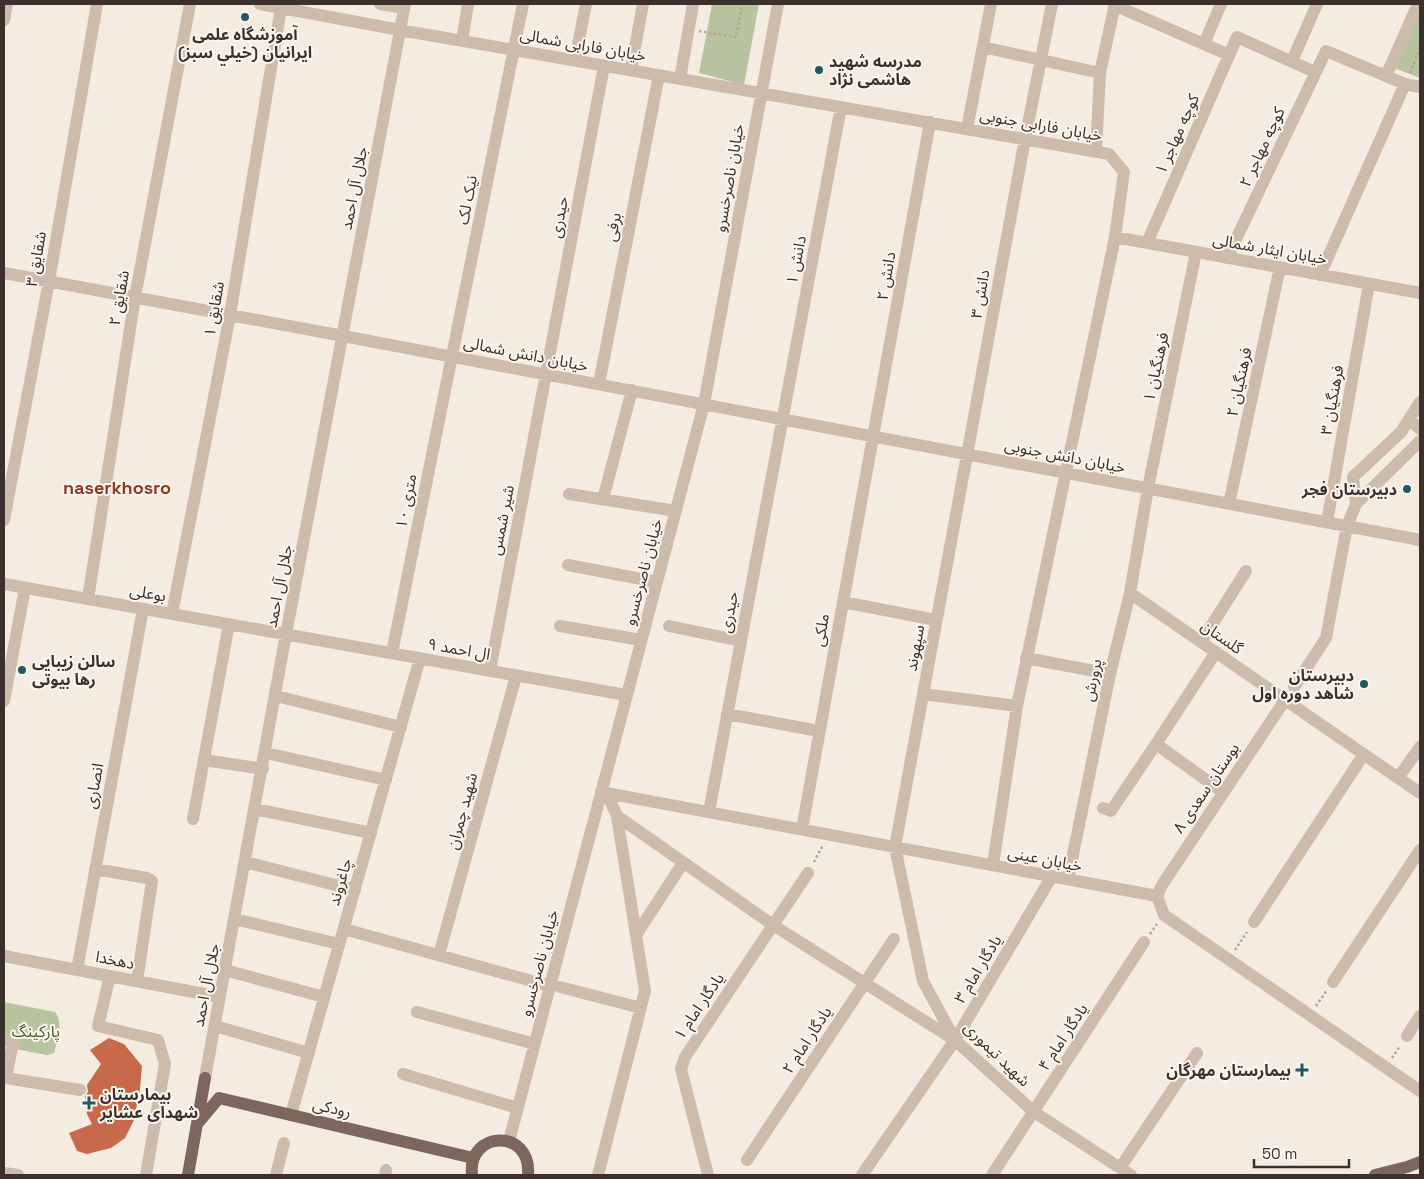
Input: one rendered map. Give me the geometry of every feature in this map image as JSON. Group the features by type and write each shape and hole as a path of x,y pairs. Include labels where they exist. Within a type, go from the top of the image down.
{"main road":[{"path":"196,1125 218,1098 205,1078"},
{"name":"جلال آل احمد","path":"188,1175 205,1078"},
{"name":"رودکی","path":"218,1098 473,1158"},
{"path":"472,1175 473,1158 484,1144 501,1140 509,1142 523,1151 527,1158 528,1175"},
{"path":"1375,1175 1420,1162"}],"street":[{"path":"4,20 7,4"},
{"name":"شقایق ۳","path":"4,520 98,4"},
{"name":"شقایق ۲","path":"88,599 135,297 190,4"},
{"name":"خیابان فارابی شمالی","path":"260,4 761,93"},
{"path":"380,4 405,6"},
{"path":"462,41 468,4"},
{"name":"نیک لک","path":"452,356 523,4"},
{"path":"575,60 586,4"},
{"path":"631,69 643,4"},
{"path":"680,79 693,4"},
{"name":"خیابان ناصرخسرو","path":"509,1142 535,1044 555,987 604,792 626,695 704,404 778,4"},
{"path":"967,129 991,4"},
{"name":"دانش ۳","path":"967,454 1052,4"},
{"path":"1096,151 1100,73 1114,4 1229,55"},
{"path":"1204,44 1221,4"},
{"path":"1316,72 1292,61 1318,4"},
{"path":"1418,4 1386,76 1405,84 1420,87"},
{"name":"جلال آل احمد","path":"205,1078 266,753 286,634 405,6"},
{"name":"شقایق ۱","path":"172,614 230,315 281,8"},
{"name":"کوچه مهاجر ۱","path":"1147,243 1237,37 1292,61"},
{"path":"983,47 1100,73"},
{"name":"کوچه مهاجر ۲","path":"1227,258 1326,51 1386,76"},
{"name":"حیدری","path":"546,374 604,66"},
{"name":"برفی","path":"599,384 659,75"},
{"path":"1320,275 1405,84"},
{"name":"خیابان فارابی جنوبی","path":"761,93 1096,151 1109,154 1124,172 1115,237 1064,473"},
{"name":"دانش ۱","path":"782,419 841,107"},
{"name":"دانش ۲","path":"873,436 930,122"},
{"name":"خیابان ایثار شمالی","path":"1115,237 1420,293"},
{"name":"فرهنگیان ۱","path":"1148,488 1196,252"},
{"name":"فرهنگیان ۲","path":"1229,504 1280,267"},
{"name":"خیابان دانش شمالی","path":"4,273 704,404"},
{"name":"فرهنگیان ۳","path":"1327,522 1370,284"},
{"name":"۱۰ متری","path":"392,653 452,356"},
{"name":"شیر شمس","path":"490,671 546,374"},
{"path":"603,499 632,390"},
{"path":"1353,477 1401,432 1420,402"},
{"name":"خیابان دانش جنوبی","path":"704,404 1420,540"},
{"name":"حیدری","path":"708,812 782,419"},
{"path":"1409,419 1420,429"},
{"name":"ملکی","path":"802,829 873,436"},
{"path":"1294,687 1326,638 1347,526 1356,504 1420,442"},
{"name":"سپهوند","path":"895,847 967,454"},
{"path":"993,865 1017,706 1064,473"},
{"path":"1336,473 1353,477"},
{"path":"1353,477 1356,504"},
{"name":"پرورش","path":"1068,880 1110,674 1130,593 1148,488"},
{"path":"569,494 676,511"},
{"path":"568,566 657,582"},
{"path":"1201,642 1246,570"},
{"name":"بوعلی","path":"4,584 286,634"},
{"path":"4,701 25,588"},
{"name":"گلستان","path":"1130,593 1420,793"},
{"path":"843,602 936,620"},
{"name":"انصاری","path":"77,970 144,609"},
{"path":"193,819 229,624"},
{"path":"560,626 642,640"},
{"path":"669,626 740,641"},
{"name":"ال احمد ۹","path":"286,634 626,695"},
{"path":"1102,808 1111,811 1216,652"},
{"name":"چاغروند","path":"291,1115 420,658"},
{"path":"1026,658 1110,674"},
{"name":"شهید چمران","path":"439,955 516,676"},
{"path":"923,694 1017,706"},
{"path":"276,696 401,726"},
{"name":"بوستان سعدی ۸","path":"1157,896 1162,885 1285,700"},
{"path":"727,714 819,732"},
{"path":"1156,744 1224,792"},
{"path":"1398,778 1420,748"},
{"path":"266,753 386,780"},
{"path":"1254,922 1364,754"},
{"path":"204,760 263,768"},
{"path":"598,1175 645,991 616,816 604,792"},
{"name":"خیابان عینی","path":"604,792 1157,896"},
{"path":"255,809 371,833"},
{"path":"616,816 773,925 955,1040"},
{"name":"شهید تیموری","path":"895,847 922,981 955,1040 1034,1112 1131,1175"},
{"path":"1332,982 1420,850"},
{"path":"245,862 355,890"},
{"path":"636,935 683,863"},
{"path":"95,869 147,878 152,881 136,981"},
{"name":"یادگار امام ۱","path":"708,1175 681,1069 684,1057 808,873"},
{"name":"یادگار امام ۳","path":"862,1175 955,1040 1052,876"},
{"path":"1157,896 1164,914 1420,1091"},
{"path":"234,919 339,944"},
{"path":"344,929 555,987 641,1008"},
{"name":"یادگار امام ۲","path":"747,1160 894,938"},
{"name":"یادگار امام ۴","path":"992,1175 1144,942"},
{"name":"دهخدا","path":"4,956 220,997"},
{"path":"225,970 324,997"},
{"path":"110,976 98,1026 158,1040 165,1064 146,1175"},
{"path":"417,1012 535,1044"},
{"path":"1407,1036 1420,1016"},
{"path":"215,1026 309,1053"},
{"path":"4,1040 13,1042 6,1078 80,1090"},
{"path":"1120,1168 1197,1053"},
{"path":"403,1074 518,1108"},
{"path":"276,1175 284,1143"},
{"path":"4,1173 18,1175"}],"path":[{"path":"689,30 736,37 742,4"},
{"path":"1405,84 1420,48"},
{"path":"808,873 828,834"},
{"path":"1144,942 1164,914"},
{"path":"1228,960 1254,922"},
{"path":"1310,1016 1332,982"},
{"path":"1385,1067 1407,1036"}],"green space":[{"path":"712,4 759,4 744,85 699,73"},
{"path":"1420,9 1420,78 1394,68"},
{"name":"پارکینگ","path":"4,1002 55,1012 58,1016 59,1027 54,1053 47,1055 15,1049 4,1039"}],"building":[{"path":"109,1038 124,1044 142,1066 140,1089 134,1120 125,1138 111,1148 87,1154 77,1151 69,1133 92,1124 87,1114 85,1096 88,1092 87,1085 101,1064 90,1050"}],"place":[{"name":"آموزشگاه علمی ایرانیان (خيلي سبز)","path":"245,17"},
{"name":"مدرسه شهید ه‍اشمی نژاد","path":"819,70"},
{"name":"دبیرستان فجر","path":"1407,489"},
{"name":"سالن زیبایی رها بیوتی","path":"22,670"},
{"name":"دبیرستان شاهد دوره اول","path":"1364,684"},
{"name":"بیمارستان مهرگان","path":"1302,1070"},
{"name":"بیمارستان شهدای عشایر","path":"89,1103"}],"district":[{"name":"naserkhosro","path":"117,487"}]}
